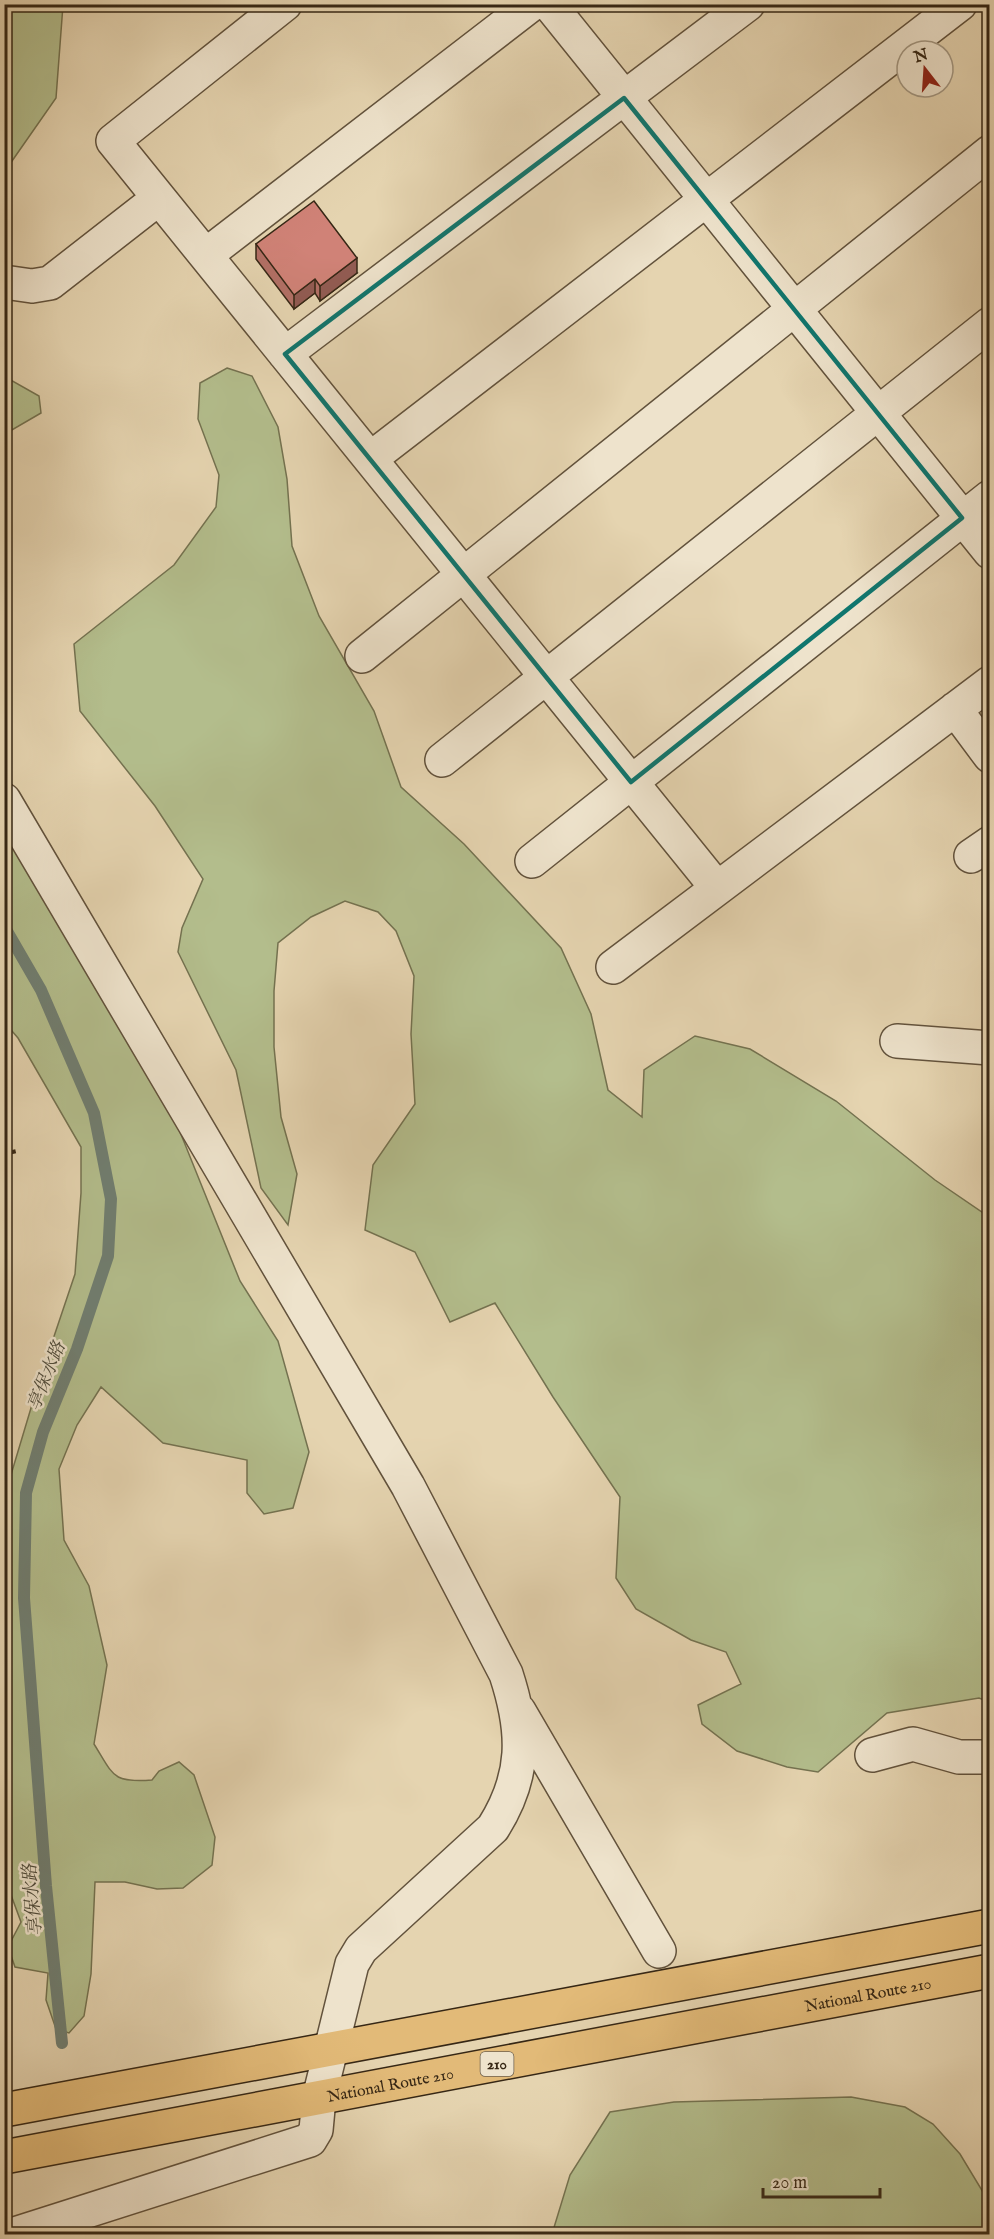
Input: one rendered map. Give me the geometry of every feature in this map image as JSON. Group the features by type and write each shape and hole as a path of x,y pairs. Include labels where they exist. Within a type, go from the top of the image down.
{"highway":[{"path":"4,2110 990,1926"},
{"name":"National Route 210","path":"4,2157 990,1971"}],"street":[{"path":"285,4 113,141 717,888"},
{"path":"206,255 532,4"},
{"path":"549,4 990,552"},
{"path":"285,354 748,4"},
{"path":"370,459 960,4"},
{"path":"362,656 990,152"},
{"path":"4,282 32,286 50,283 159,198"},
{"path":"442,760 990,324"},
{"path":"532,861 990,497"},
{"path":"613,966 990,683"},
{"path":"956,709 990,756"},
{"path":"4,800 408,1486 506,1674 517,1708 659,1951"},
{"path":"897,1041 990,1048"},
{"path":"15,2235 100,2221 310,2140 316,2130 319,2098 333,2049 352,1964 361,1949 493,1828 508,1804 516,1777 520,1744 517,1708"},
{"path":"872,1755 913,1744 959,1757 990,1757"}],"path":[{"path":"4,1154 17,1151"}],"highlighted area":[{"path":"624,98 962,518 631,782 285,354"}],"green space":[{"path":"5,4 63,5 56,98 5,171"},
{"path":"227,368 252,376 278,427 287,479 292,546 319,616 374,711 401,787 464,844 561,948 591,1014 608,1090 642,1117 644,1070 695,1036 750,1049 836,1101 935,1180 989,1217 989,1702 979,1698 887,1713 818,1772 787,1767 737,1751 702,1724 698,1705 741,1684 726,1652 691,1640 636,1609 616,1578 620,1497 553,1397 495,1303 450,1322 415,1252 365,1230 373,1165 415,1104 411,1034 414,976 396,931 378,912 345,901 311,917 278,943 274,991 274,1047 281,1117 297,1174 288,1225 261,1188 236,1070 178,952 182,928 203,879 155,806 80,711 74,644 174,565 216,507 219,475 198,419 200,383"},
{"path":"4,372 7,378 39,396 41,413 5,434"},
{"path":"4,833 168,1102 240,1281 278,1341 309,1452 293,1508 264,1514 247,1493 247,1460 163,1443 101,1387 77,1425 59,1469 64,1540 89,1586 107,1665 94,1744 111,1770 121,1778 129,1780 152,1780 159,1771 179,1762 194,1775 215,1837 212,1865 183,1888 157,1889 125,1882 95,1882 91,1974 84,2016 69,2033 56,2029 46,2000 48,1973 15,1967 8,1947 21,1922 4,1876 4,1498 40,1378 75,1274 81,1193 81,1147 18,1038 5,1023"},
{"path":"851,2097 905,2107 933,2124 960,2154 986,2197 989,2234 552,2234 570,2175 610,2112 674,2102"}],"building":[{"path":"314,201 357,258 320,286 315,279 294,295 256,244"}],"waterway":[{"name":"享保水路","path":"4,926 41,990 94,1113 111,1199 108,1256 77,1349 43,1432 26,1493 24,1598 46,1886 62,2043"}]}
